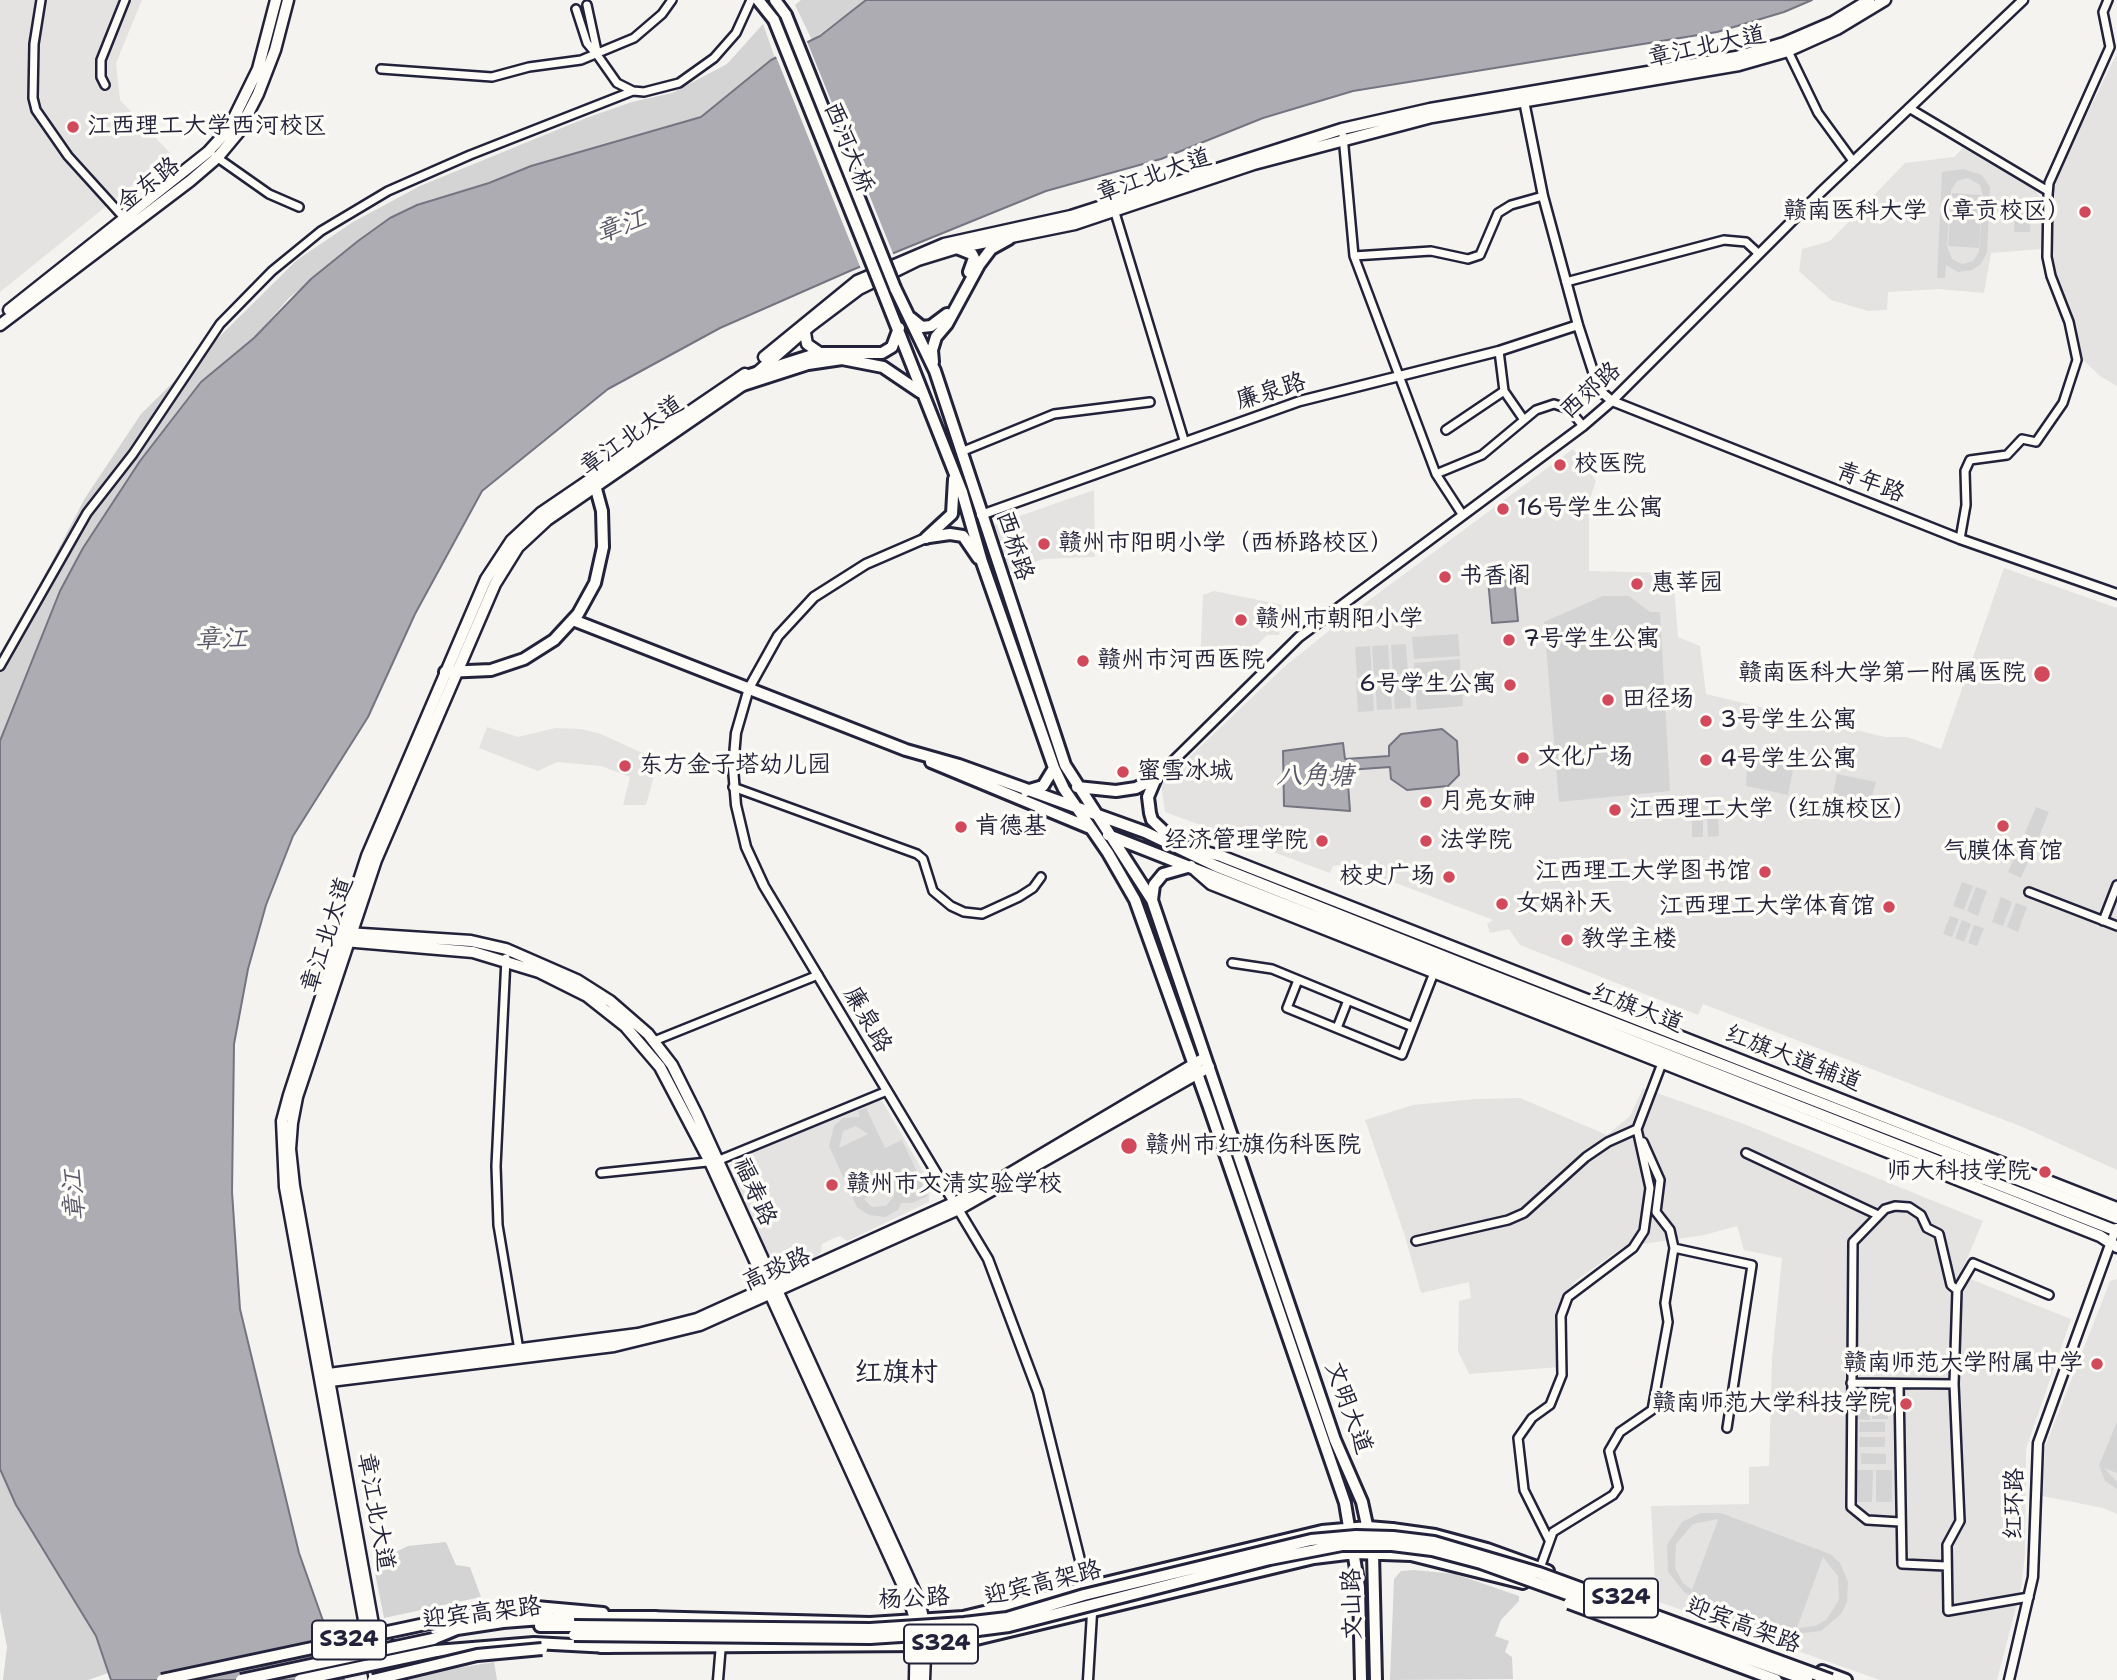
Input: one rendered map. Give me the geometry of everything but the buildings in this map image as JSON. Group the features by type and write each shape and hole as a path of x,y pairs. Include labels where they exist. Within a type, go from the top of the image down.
{"main road":[{"name":"金东路","path":"0,317 123,218 213,155 243,104 258,69 276,0"},
{"name":"金东路","path":"0,325 132,225 238,133 258,94 275,50 288,0"},
{"name":"西河大桥","path":"758,0 774,20 883,292"},
{"name":"章江北大道","path":"1786,47 1869,0"},
{"name":"章江北大道","path":"757,373 807,326 859,289 883,276 957,248 1009,239 1254,164 1343,133 1523,98 1740,65 1837,29 1885,0"},
{"name":"西河大桥","path":"780,2 895,288"},
{"name":"章江北大道","path":"374,1680 372,1640 344,1453 322,1378 290,1149 297,1097 346,937 486,579 511,541 541,513 595,482 742,382 857,281 917,254 956,241 1113,208"},
{"path":"935,371 932,350 936,337 947,324 986,255 996,244 1009,239"},
{"path":"907,314 922,327 931,326 945,317 974,258 968,251 957,248"},
{"name":"西桥路","path":"895,288 935,371 1065,765 1110,836"},
{"name":"西桥路","path":"883,292 962,492 982,562 1054,768 1091,828"},
{"path":"807,326 812,342 827,355"},
{"path":"742,382 757,373 827,355 882,353 892,347 899,328"},
{"path":"742,382 827,355 883,367 923,394"},
{"path":"926,538 952,514 954,477"},
{"path":"450,673 491,670 524,659 554,640 573,620 590,594 601,559 604,523 595,482"},
{"path":"926,538 950,534 962,536 982,562"},
{"path":"573,620 906,750"},
{"name":"红旗大道","path":"906,750 959,765 1145,832 1178,845 1216,866 1409,943 2117,1218"},
{"name":"红旗大道","path":"906,750 955,774 1191,866 1436,968 2116,1238"},
{"path":"1025,791 1043,786 1054,768"},
{"path":"1077,787 1116,790 1136,788 1156,778"},
{"path":"1156,778 1148,797 1152,820 1178,845"},
{"name":"文明大道","path":"1091,828 1135,900 1335,1472 1354,1553"},
{"name":"文明大道","path":"1110,836 1152,900 1335,1440 1362,1502 1368,1527"},
{"name":"红旗大道辅道","path":"1178,845 1220,856 2117,1208"},
{"path":"1152,900 1154,885 1163,874 1191,866"},
{"name":"福寿路","path":"346,937 471,941 576,980 610,1001 654,1041 678,1078 772,1291 912,1586 920,1621 923,1680"},
{"name":"福寿路","path":"506,954 587,996 625,1026 660,1067 714,1162"},
{"name":"高琰路","path":"322,1378 638,1342 700,1325 957,1206 1207,1062"},
{"name":"高琰路","path":"322,1378 657,1330 705,1316 772,1291"},
{"name":"杨公路","path":"535,1628 560,1610 655,1617 920,1621 1002,1610 1278,1541 1368,1527"},
{"name":"S324","path":"1368,1527 1435,1535 1487,1549 1846,1680"},
{"name":"文山路","path":"1368,1527 1373,1553 1376,1680"},
{"name":"迎宾高架路","path":"574,1630 870,1629 1007,1618 1084,1595 1311,1540 1356,1535 1434,1542 1539,1573 1831,1680"},
{"name":"迎宾高架路","path":"241,1680 433,1639 477,1626 870,1638 963,1632 1009,1626 1256,1562 1342,1545 1392,1545 1432,1550 1481,1563 1807,1680"},
{"name":"杨公路","path":"535,1628 609,1647 721,1644 921,1645 1014,1633 1281,1566 1354,1553"},
{"name":"S324","path":"1354,1553 1432,1559 1533,1586 1790,1680"},
{"name":"文山路","path":"1354,1553 1359,1587 1361,1680"},
{"path":"1481,1563 1534,1589 1776,1680"},
{"name":"S324","path":"162,1680 505,1607 535,1628"},
{"path":"372,1640 496,1616 535,1628 655,1617"},
{"name":"S324","path":"374,1680 477,1655 535,1628"},
{"name":"迎宾高架路","path":"300,1680 535,1628"},
{"name":"章江北大道","path":"372,1640 383,1680"},
{"name":"福寿路","path":"915,1680 921,1645"}],"street":[{"path":"41,0 34,44 33,98 36,110 68,156 132,225"},
{"path":"104,85 101,78 102,60 125,0"},
{"path":"381,69 492,77 598,56 634,38 662,14 672,0"},
{"path":"0,666 87,513 133,454 220,324 272,271 321,231 363,204 470,155 633,91 657,90 679,83 728,46 751,0"},
{"name":"西郊路","path":"1156,778 1299,637 1584,426 1612,401 1853,161 2023,0"},
{"path":"1960,539 1966,505 1965,471 1970,460 2007,455 2022,439 2036,442 2063,403 2077,360 2069,323 2051,276 2047,257 2048,191 2110,47 2103,12 2108,0"},
{"path":"586,5 598,56"},
{"path":"576,9 587,43 617,83 633,91"},
{"path":"1786,47 1818,113 1853,161"},
{"path":"1523,98 1543,196 1578,325 1600,390 1612,401"},
{"path":"1909,108 2048,191"},
{"path":"1343,133 1354,256 1397,377 1436,474 1462,514"},
{"path":"213,155 268,194 299,207"},
{"path":"1354,256 1431,251 1468,259 1480,255 1498,213 1511,205 1543,196"},
{"path":"1113,208 1184,440"},
{"path":"1566,282 1724,240 1746,242 1759,254"},
{"name":"廉泉路","path":"981,515 1184,440 1300,401 1499,351 1578,325"},
{"path":"1499,351 1504,391 1524,420"},
{"path":"1446,430 1504,391"},
{"name":"青年路","path":"1612,401 1960,539 2117,594"},
{"path":"961,452 1054,414 1150,402"},
{"path":"1436,474 1482,455 1536,410 1554,404 1569,408 1584,426"},
{"name":"廉泉路","path":"926,538 866,564 814,597 778,636 749,688 736,733 733,787 739,826 753,864 887,1091 972,1228 1003,1294 1038,1392 1087,1588"},
{"path":"733,787 909,850 923,859 928,882 940,899 974,914 982,914 1027,893 1041,877"},
{"path":"2103,921 2117,885"},
{"path":"2029,892 2117,926"},
{"path":"506,954 496,1166 498,1225 519,1350"},
{"path":"1232,963 1272,969 1413,1027"},
{"path":"1298,980 1287,1008 1402,1055 1436,968"},
{"path":"654,1041 818,975"},
{"path":"1337,1028 1348,1000"},
{"path":"1549,1541 1524,1490 1518,1438 1532,1418 1550,1405 1562,1375 1561,1316 1568,1297 1633,1248 1644,1231 1650,1188 1637,1129 1664,1058"},
{"path":"601,1173 714,1162 887,1091"},
{"path":"1416,1241 1508,1220 1524,1213 1586,1157 1608,1142 1637,1129"},
{"path":"1540,1568 1549,1541 1559,1527 1613,1495 1618,1488 1609,1451 1620,1432 1652,1410 1668,1321 1665,1303 1674,1248 1670,1230 1656,1212 1660,1180 1637,1129"},
{"path":"1746,1153 1878,1215"},
{"path":"1900,1522 1867,1520 1850,1507 1853,1242 1878,1215 1895,1206 1909,1207 1918,1212 1927,1228 1939,1234 1951,1285 1957,1290"},
{"name":"红环路","path":"2009,1680 2034,1565 2036,1452 2116,1238"},
{"path":"1674,1248 1752,1265 1727,1428"},
{"path":"2029,1597 1948,1611 1948,1539 1960,1521 1954,1384 1957,1290 1973,1263 2049,1295"},
{"path":"1851,1383 1954,1384"},
{"path":"1899,1384 1902,1564 1946,1566"},
{"path":"1088,1680 1092,1613"},
{"path":"718,1680 721,1644"}],"shaded area":[{"name":"江西理工大学西河校区","path":"0,0 142,0 116,63 120,100 171,154 0,292"},
{"path":"801,0 866,0 812,40 795,5"},
{"path":"763,24 775,58 701,117 531,166 489,183 417,205 390,218 358,241 289,298 254,338 201,382 140,461 83,548 60,591 0,741 0,661 85,498 141,414 297,260 353,222 420,186 586,118 632,102 672,93 727,64"},
{"name":"赣南医科大学（章贡校区）","path":"2117,53 2117,386 2100,376 2081,358 2055,278 2052,253 2052,194 2063,163"},
{"path":"1963,148 2036,191 2044,202 2042,249 1991,253 1984,293 1938,289 1888,292 1887,310 1868,311 1831,300 1799,271 1802,249 1830,241 1905,163 1954,157"},
{"path":"1963,169 1982,175 1990,187 1987,253 1980,265 1972,270 1958,272 1946,265 1945,278 1937,278 1942,172","holes":["1968,178 1980,185 1983,196 1979,252 1973,261 1962,264 1952,259 1947,246 1951,190 1957,181"]},
{"path":"1952,193 1982,195 1979,248 1948,246"},
{"path":"2015,201 2032,202 2030,232 2014,232"},
{"name":"江西理工大学（红旗校区）","path":"1573,449 1596,481 1589,501 1589,571 1673,573 1678,637 1700,646 1706,694 1885,737 1907,737 1941,749 2004,568 2117,608 2117,1170 2025,1128 1703,1004 1698,1015 1520,945 1509,929 1490,933 1487,924 1493,920 1346,864 1333,866 1330,873 1165,812 1161,784 1284,667 1345,618"},
{"name":"赣州市阳明小学（西桥路校区）","path":"1094,490 1095,557 1044,559 1002,572 990,531 994,525"},
{"name":"赣州市朝阳小学","path":"1214,591 1283,605 1279,635 1267,635 1239,664 1200,663 1203,595"},
{"name":"田径场","path":"1603,596 1629,596 1650,612 1660,612 1670,791 1559,802 1544,622"},
{"path":"1458,634 1460,656 1414,659 1412,637"},
{"path":"1406,644 1408,674 1393,675 1391,645"},
{"path":"1388,645 1390,675 1374,676 1372,646"},
{"path":"1370,646 1372,677 1357,678 1355,647"},
{"path":"1460,659 1461,682 1415,685 1414,663"},
{"path":"1409,678 1411,708 1395,709 1393,679"},
{"path":"1390,679 1392,709 1377,710 1375,680"},
{"path":"1372,680 1374,711 1358,712 1356,681"},
{"path":"1462,684 1463,706 1417,710 1415,688"},
{"name":"东方金子塔幼儿园","path":"487,727 518,737 555,728 581,729 601,734 653,758 649,768 655,772 646,805 623,805 630,777 601,766 557,762 538,771 479,748"},
{"path":"1748,757 1794,765 1788,795 1746,786"},
{"path":"1837,774 1876,782 1866,819 1831,805"},
{"path":"2036,807 2049,812 2036,844 2023,838"},
{"path":"1718,811 1719,836 1708,837 1707,812"},
{"path":"1692,812 1703,812 1703,837 1692,837"},
{"path":"2021,842 2034,847 2021,878 2008,872"},
{"path":"1962,882 1973,886 1964,910 1953,906"},
{"path":"1976,887 1987,891 1978,916 1967,911"},
{"path":"2001,897 2012,902 2003,926 1992,922"},
{"path":"2016,903 2027,907 2018,932 2007,927"},
{"path":"1950,916 1959,919 1952,937 1943,934"},
{"path":"1962,920 1971,924 1964,942 1955,938"},
{"path":"1974,925 1984,928 1977,946 1968,943"},
{"name":"赣南师范大学科技学院","path":"1643,1088 1744,1124 1983,1221 1960,1275 2071,1319 2026,1449 2025,1555 2021,1588 1997,1680 1880,1680 1648,1598 1655,1583 1651,1506 1749,1504 1749,1467 1769,1466 1772,1359 1782,1258 1744,1250 1737,1226 1704,1235 1623,1247 1578,1279 1561,1297 1560,1367 1469,1374 1458,1351 1459,1301 1471,1298 1469,1282 1421,1293 1404,1233 1365,1120 1413,1105 1520,1098 1607,1135 1630,1116"},
{"name":"赣州市文清实验学校","path":"872,1097 882,1101 930,1183 929,1202 847,1241 840,1236 834,1238 822,1244 821,1252 815,1258 786,1270 778,1269 771,1264 728,1167 734,1159"},
{"path":"866,1108 885,1148 902,1140 928,1196 912,1203 901,1203 898,1210 885,1217 869,1215 857,1207 829,1146 834,1126 843,1118 860,1117 858,1111","holes":["856,1126 868,1134 839,1148 843,1131","892,1186 894,1196 886,1206 872,1207 864,1199"]},
{"name":"赣南师范大学附属中学","path":"2117,1279 2117,1514 2103,1508 2042,1496 2045,1447 2110,1281"},
{"path":"1855,1387 1870,1388 1870,1420 1854,1419"},
{"path":"1873,1387 1888,1387 1888,1419 1872,1419"},
{"path":"1860,1422 1885,1422 1885,1432 1859,1432"},
{"path":"2117,1422 2117,1473 2104,1468 2117,1482 2117,1489 2105,1481 2099,1465"},
{"path":"1860,1437 1885,1437 1885,1447 1859,1447"},
{"path":"1861,1453 1886,1454 1886,1464 1861,1464"},
{"path":"0,1469 16,1505 96,1636 108,1673 88,1680 3,1680 7,1647 0,1611"},
{"path":"1857,1470 1873,1470 1872,1502 1857,1502"},
{"path":"1876,1470 1892,1470 1892,1502 1876,1502"},
{"path":"1700,1513 1721,1513 1830,1554 1840,1563 1848,1582 1847,1602 1841,1614 1821,1631 1795,1634 1685,1593 1668,1572 1667,1545 1682,1522","holes":["1718,1520 1692,1590 1683,1583 1675,1568 1676,1544 1693,1524","1823,1557 1838,1576 1839,1600 1826,1620 1815,1626 1797,1628"]},
{"path":"446,1542 456,1565 470,1567 481,1597 384,1618 373,1563 408,1546"},
{"path":"1401,1571 1455,1574 1519,1596 1519,1601 1501,1620 1495,1636 1509,1641 1505,1652 1512,1657 1513,1679 1390,1680 1394,1579"},
{"path":"494,1662 497,1680 406,1680 446,1670"}],"water":[{"name":"章江","path":"866,0 1812,0 1784,12 1717,32 1353,91 1263,118 1161,159 1046,191 852,270 720,328 608,389 482,491 415,614 368,717 293,836 266,905 248,969 234,1044 232,1192 240,1309 299,1553 344,1680 111,1680 96,1636 16,1505 0,1469 0,741 60,591 83,548 140,461 201,382 254,338 311,279 358,241 390,218 417,205 489,183 531,166 701,117 771,60 820,36"},
{"path":"1513,567 1518,621 1492,623 1487,569"},
{"name":"八角塘","path":"1442,729 1457,741 1459,775 1448,786 1407,790 1391,779 1390,767 1347,770 1350,811 1284,806 1283,751 1343,743 1345,759 1389,756 1389,746 1401,734"}],"pier":[{"path":"806,39 894,256 861,269 775,54"}],"place":[{"name":"江西理工大学西河校区","path":"73,127"},
{"name":"赣南医科大学（章贡校区）","path":"2085,212"},
{"name":"校医院","path":"1560,465"},
{"name":"16号学生公寓","path":"1503,509"},
{"name":"赣州市阳明小学（西桥路校区）","path":"1044,544"},
{"name":"书香阁","path":"1445,577"},
{"name":"惠莘园","path":"1637,584"},
{"name":"赣州市朝阳小学","path":"1241,620"},
{"name":"7号学生公寓","path":"1509,640"},
{"name":"赣州市河西医院","path":"1083,661"},
{"name":"赣南医科大学第一附属医院","path":"2042,674"},
{"name":"6号学生公寓","path":"1510,685"},
{"name":"田径场","path":"1608,700"},
{"name":"3号学生公寓","path":"1706,721"},
{"name":"文化广场","path":"1523,758"},
{"name":"4号学生公寓","path":"1706,760"},
{"name":"东方金子塔幼儿园","path":"625,766"},
{"name":"蜜雪冰城","path":"1123,772"},
{"name":"月亮女神","path":"1426,802"},
{"name":"江西理工大学（红旗校区）","path":"1615,810"},
{"name":"气膜体育馆","path":"2003,826"},
{"name":"肯德基","path":"961,827"},
{"name":"经济管理学院","path":"1322,841"},
{"name":"法学院","path":"1426,841"},
{"name":"江西理工大学图书馆","path":"1765,872"},
{"name":"校史广场","path":"1449,877"},
{"name":"女娲补天","path":"1502,904"},
{"name":"江西理工大学体育馆","path":"1889,907"},
{"name":"教学主楼","path":"1567,940"},
{"name":"赣州市红旗伤科医院","path":"1129,1146"},
{"name":"师大科技学院","path":"2045,1172"},
{"name":"赣州市文清实验学校","path":"832,1185"},
{"name":"赣南师范大学附属中学","path":"2097,1364"},
{"name":"赣南师范大学科技学院","path":"1906,1404"}],"district":[{"name":"红旗村","path":"896,1374"}]}
